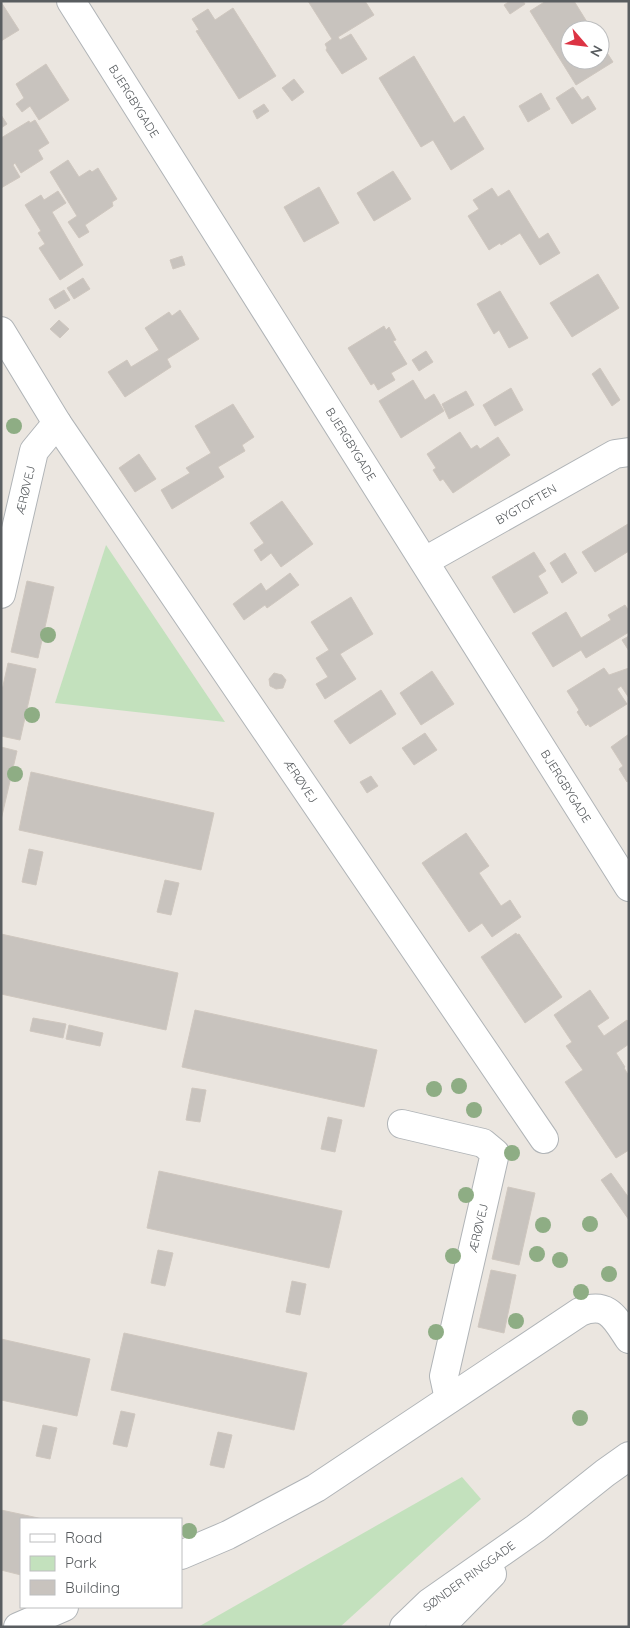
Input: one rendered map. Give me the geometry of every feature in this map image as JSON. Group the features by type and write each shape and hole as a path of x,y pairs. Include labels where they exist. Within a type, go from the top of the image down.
{"street":[{"name":"BJERGBYGADE","path":"71,1 629,886"},
{"name":"ÆRØVEJ","path":"1,331 57,424 544,1139"},
{"name":"ÆRØVEJ","path":"1,594 34,451 57,424"},
{"name":"BYGTOFTEN","path":"425,561 615,454 629,452"},
{"name":"ÆRØVEJ","path":"402,1124 483,1143 496,1153 444,1376 449,1399"},
{"path":"182,1556 228,1535 316,1488 588,1308 606,1310 629,1338"},
{"name":"SØNDER RINGGADE","path":"404,1627 429,1603 536,1528 629,1456"},
{"name":"SØNDER RINGGADE","path":"440,1627 536,1528"},
{"path":"18,1627 62,1608"}],"green space":[{"path":"106,545 225,722 55,703"},
{"path":"462,1477 481,1499 340,1627 198,1627"}],"building":[{"path":"308,1 365,1 374,15 338,37 340,40 351,34 367,59 342,74 326,50 325,44 332,39"},
{"path":"510,1 523,1 525,4 510,14 504,5"},
{"path":"546,1 574,1 586,20 560,20 560,59 530,11"},
{"path":"1,2 19,30 1,41"},
{"path":"233,8 276,76 239,99 196,31 199,30 192,19 208,9 215,20"},
{"path":"414,56 454,123 464,116 484,149 451,170 433,140 421,147 379,78"},
{"path":"46,64 69,100 39,120 30,106 22,112 16,104 24,98 16,84"},
{"path":"567,70 600,70 576,85"},
{"path":"294,79 304,92 292,101 282,88"},
{"path":"573,87 582,100 588,96 596,109 572,124 556,98"},
{"path":"541,93 550,109 528,122 519,106"},
{"path":"264,104 269,111 257,119 253,111"},
{"path":"1,115 7,124 1,128"},
{"path":"35,120 49,143 38,150 43,159 21,173 15,163 13,165 20,177 1,188 1,138 29,121 30,123"},
{"path":"68,160 79,177 90,170 92,172 98,168 117,199 112,202 113,206 85,225 89,232 79,238 68,222 77,216 50,172"},
{"path":"393,171 411,199 374,221 357,193"},
{"path":"319,187 339,223 304,242 284,207"},
{"path":"492,188 498,197 509,190 539,239 548,233 560,253 540,265 520,233 489,250 468,216 479,209 473,200"},
{"path":"58,191 66,203 52,212 83,265 60,280 39,248 45,244 38,233 41,231 25,205 41,195 44,200"},
{"path":"182,256 185,265 173,269 170,260"},
{"path":"598,274 619,308 572,337 550,303"},
{"path":"83,278 90,289 74,299 67,288"},
{"path":"64,290 70,300 55,309 49,299"},
{"path":"500,291 528,338 509,348 499,330 494,334 477,304"},
{"path":"180,310 199,339 167,359 171,367 125,397 108,372 127,360 131,367 159,350 145,328 169,312 172,316"},
{"path":"59,320 69,329 60,338 50,329"},
{"path":"384,326 386,330 389,327 396,340 393,341 407,364 391,373 395,380 378,390 374,383 371,385 348,348"},
{"path":"426,351 433,362 419,371 412,360"},
{"path":"600,368 620,400 612,406 592,374"},
{"path":"413,380 425,400 434,394 444,411 401,438 379,401"},
{"path":"511,388 523,410 495,426 483,405"},
{"path":"466,391 474,405 449,419 442,404"},
{"path":"233,404 254,437 242,445 245,451 218,467 224,477 172,509 161,490 190,473 186,468 211,453 195,426"},
{"path":"460,432 471,449 477,445 480,449 498,437 510,455 453,493 443,479 440,481 433,470 436,468 427,454"},
{"path":"139,454 156,479 135,492 119,468"},
{"path":"282,501 313,544 281,567 271,553 261,561 254,550 264,543 250,523"},
{"path":"628,524 629,551 595,572 582,552"},
{"path":"534,552 546,571 538,576 548,593 514,613 492,577"},
{"path":"565,553 577,573 562,583 550,563"},
{"path":"290,573 299,585 267,608 265,605 244,620 233,604 261,583 266,591"},
{"path":"27,581 54,587 38,658 11,652"},
{"path":"351,597 373,634 340,654 356,679 325,699 316,684 328,677 316,658 329,650 311,622"},
{"path":"625,605 629,611 629,632 586,658 581,650 553,667 532,633 566,612 581,638 611,620 608,615"},
{"path":"629,636 629,651 622,640"},
{"path":"8,663 36,669 20,740 1,736 1,695"},
{"path":"604,668 609,675 629,668 629,698 621,686 617,689 627,704 590,727 588,724 586,726 567,691"},
{"path":"432,671 454,704 421,725 400,693"},
{"path":"274,673 282,675 286,680 283,688 276,689 270,686 269,679"},
{"path":"381,690 396,714 350,744 334,721"},
{"path":"425,733 437,750 414,765 402,748"},
{"path":"629,734 629,781 627,782 619,769 623,766 611,747"},
{"path":"1,747 17,751 1,820"},
{"path":"31,772 214,813 201,870 19,830"},
{"path":"371,776 378,786 367,793 360,782"},
{"path":"466,833 489,866 479,873 501,906 510,900 521,917 492,937 482,923 469,932 422,863"},
{"path":"29,849 43,852 36,885 22,882"},
{"path":"165,880 179,883 171,915 157,912"},
{"path":"516,933 517,935 519,934 562,997 525,1023 481,957"},
{"path":"1,934 178,973 166,1030 1,994"},
{"path":"590,990 609,1018 597,1026 604,1036 627,1020 629,1023 629,1044 616,1053 629,1076 629,1150 616,1158 565,1082 583,1070 566,1046 572,1042 554,1015"},
{"path":"195,1010 377,1050 364,1107 182,1067"},
{"path":"33,1018 66,1024 63,1038 30,1031"},
{"path":"69,1025 103,1033 100,1046 66,1039"},
{"path":"192,1088 206,1090 200,1122 186,1120"},
{"path":"328,1117 342,1120 335,1152 321,1149"},
{"path":"159,1171 342,1211 329,1268 147,1228"},
{"path":"611,1173 629,1198 629,1220 601,1180"},
{"path":"508,1187 535,1193 519,1265 492,1259"},
{"path":"158,1250 173,1253 165,1286 151,1283"},
{"path":"491,1270 516,1275 504,1333 478,1327"},
{"path":"292,1281 306,1284 300,1315 286,1312"},
{"path":"124,1333 307,1373 294,1430 111,1390"},
{"path":"1,1339 90,1359 77,1416 1,1400"},
{"path":"121,1411 135,1414 127,1447 113,1444"},
{"path":"43,1425 57,1428 50,1459 36,1456"},
{"path":"218,1432 232,1435 224,1468 210,1465"},
{"path":"1,1510 38,1518 20,1518 20,1575 1,1570"}]}
